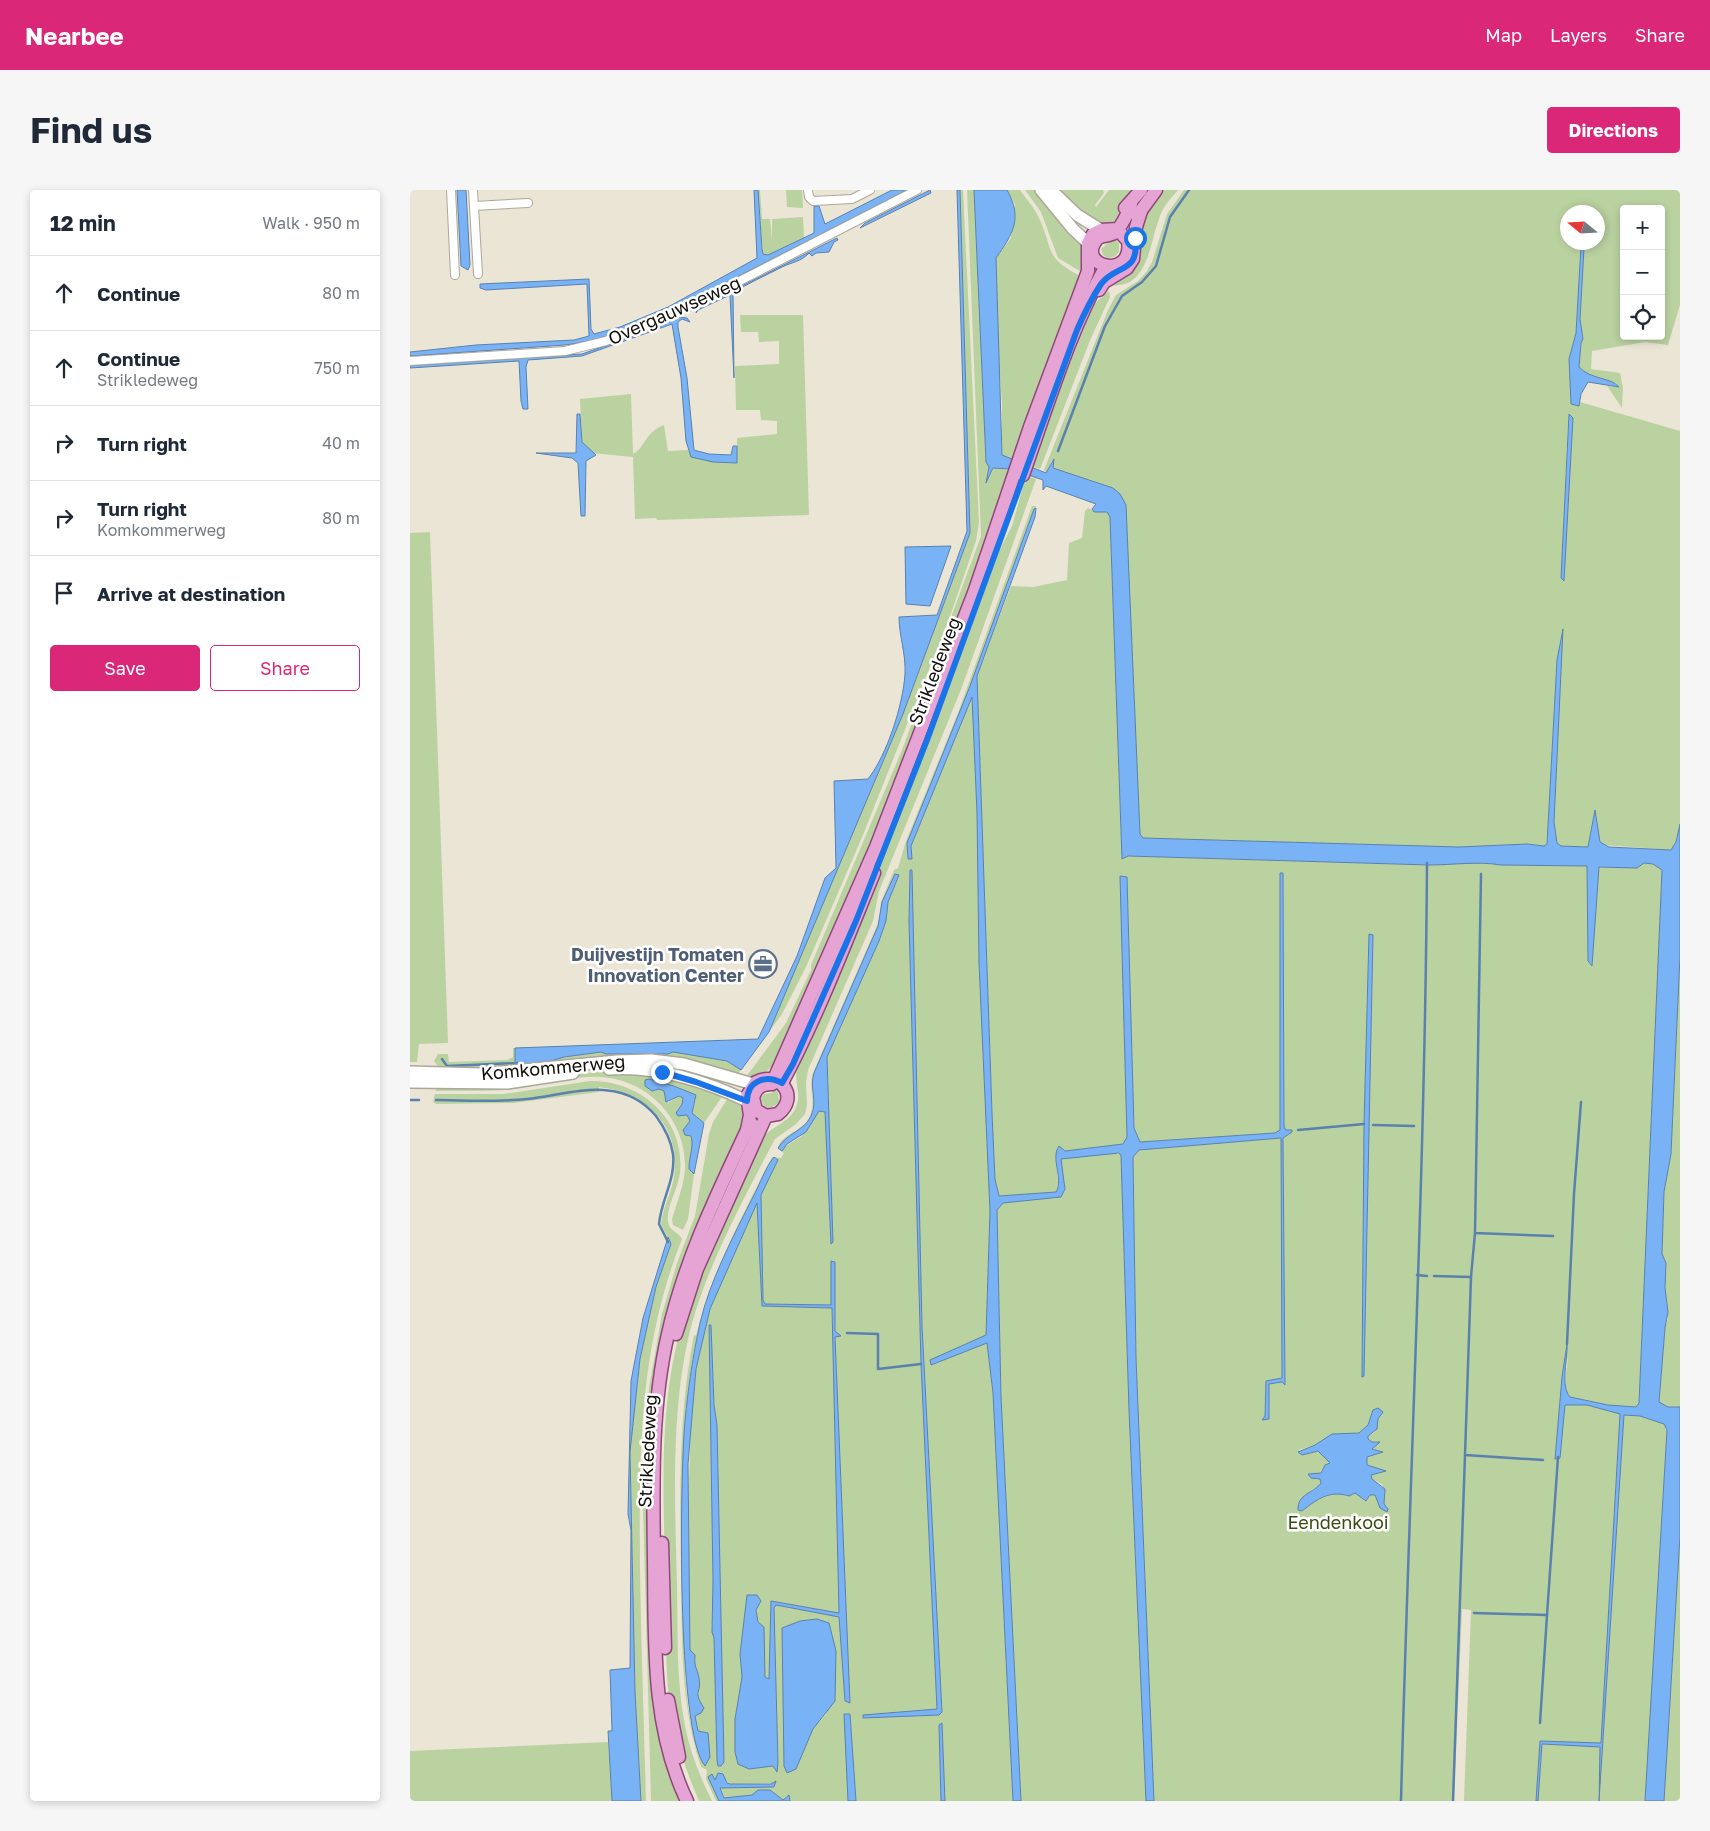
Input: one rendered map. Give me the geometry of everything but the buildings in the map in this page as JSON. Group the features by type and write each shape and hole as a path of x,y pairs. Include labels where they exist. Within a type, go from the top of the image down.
{"main road":[{"path":"1041,190 1070,224 1104,235 1128,245 1126,257 1116,266 1097,263 1093,250 1104,235 1156,190"},
{"path":"1051,190 1077,215 1104,235"},
{"path":"1084,298 1104,282 1127,268 1134,260 1136,207 1141,190"},
{"name":"Strikledeweg","path":"775,1080 788,1060 856,921 955,666 1021,468 1065,361 1097,263"},
{"name":"Komkommerweg","path":"410,1072 498,1073 617,1061 651,1060 684,1064 753,1084"},
{"path":"756,1140 772,1126 788,1116 793,1109 795,1097 788,1060"},
{"name":"Komkommerweg","path":"410,1082 507,1083 600,1070 636,1069 683,1077 755,1109"},
{"path":"755,1109 748,1093 753,1084 775,1080"},
{"path":"755,1109 778,1114 787,1104 788,1095 775,1080"},
{"path":"755,1109 754,1096 758,1088 765,1084 772,1084 775,1080"},
{"name":"Strikledeweg","path":"696,1801 679,1755 666,1690 662,1514 664,1418 672,1356 688,1294 729,1196 756,1140 755,1109"},
{"name":"Strikledeweg","path":"687,1801 671,1759 662,1725 658,1692 653,1513 657,1409 664,1354 679,1290 706,1216 755,1109"}],"street":[{"path":"451,190 455,275"},
{"path":"474,190 478,274"},
{"path":"808,190 808,197 813,201 852,200 870,190"},
{"name":"Overgauwseweg","path":"410,361 565,351 606,341 687,308 917,190"},
{"path":"474,206 528,203"}],"green space":[{"path":"758,190 760,190 762,219 770,219 772,240 772,219 803,217 804,238 768,255 763,254"},
{"path":"786,190 802,190 803,208 787,207"},
{"path":"960,190 963,190 979,522 976,541 949,619 863,835 806,967 782,1014 769,1032 903,714 970,533"},
{"path":"967,190 974,190 986,462 989,467 986,483 994,468 1011,469 1014,472 911,752 826,952 774,1064 765,1073 750,1079 746,1077 786,1023 811,970 811,965 902,750 981,536"},
{"path":"1007,190 1020,190 1036,213 1055,258 1069,270 1082,277 1052,349 1013,461 1002,455 1002,405 998,344 996,258 1011,238 1015,204"},
{"path":"1025,190 1034,190 1056,218 1082,243 1083,273 1058,258 1041,212"},
{"path":"1057,190 1103,190 1104,193 1095,205 1096,207 1109,190 1136,190 1116,219 1106,225 1091,221 1075,209"},
{"path":"1162,190 1178,190 1160,215 1145,264 1139,274 1131,281 1121,285 1108,285 1141,221"},
{"path":"1184,190 1680,190 1680,305 1668,345 1645,342 1592,351 1591,369 1620,373 1623,388 1622,408 1607,386 1618,387 1616,383 1593,378 1579,367 1583,339 1580,319 1584,250 1605,250 1605,205 1560,205 1560,250 1581,250 1576,333 1569,359 1570,380 1579,406 1580,402 1680,431 1680,824 1676,842 1671,850 1603,845 1600,842 1595,811 1588,847 1561,846 1557,843 1554,822 1562,633 1557,660 1547,844 1544,846 1527,844 1459,847 1143,838 1140,834 1113,488 1052,468 1052,460 1047,473 1044,470 1108,310 1116,295 1138,281 1152,262 1167,214","holes":["1569,415 1573,418 1561,578 1568,425"]},
{"path":"1114,238 1119,243 1119,252 1114,257 1107,258 1103,255 1101,249"},
{"path":"1109,291 1110,297 1091,338 1040,469 1029,465 1094,304"},
{"path":"740,315 803,315 809,515 657,520 656,518 635,519 633,457 592,453 582,442 580,399 631,394 633,454 653,432 664,425 668,451 688,450 713,462 737,463 737,438 777,434 777,421 761,420 760,410 736,410 735,366 779,364 779,341 759,342 758,332 741,332"},
{"path":"1026,476 1036,479 962,687 879,891 873,921 808,1070 805,1114 796,1124 775,1139 725,1237 707,1279 692,1323 685,1354 677,1420 675,1521 678,1656 682,1709 693,1755 712,1801 699,1801 674,1726 669,1700 667,1670 664,1494 665,1426 673,1360 681,1327 688,1303 707,1255 761,1140 791,1116 794,1110 798,1100 797,1069 862,920 873,881 944,701 999,551 1012,526"},
{"path":"1032,506 1036,506 970,686 907,843 908,859 912,859 911,846 972,697 977,813 979,963 990,1211 986,1335 930,1361 931,1365 987,1343 993,1393 1013,1801 945,1801 942,1723 939,1725 941,1801 856,1801 850,1715 845,1714 848,1801 790,1801 789,1796 786,1796 783,1800 770,1790 758,1790 752,1795 725,1798 720,1788 775,1787 773,1783 730,1784 718,1773 715,1780 708,1776 719,1801 716,1801 706,1779 707,1770 701,1767 694,1743 689,1719 686,1695 682,1647 680,1513 685,1394 694,1335 696,1336 701,1321 688,1387 685,1421 683,1490 684,1637 691,1725 704,1766 710,1755 704,1732 698,1731 695,1715 701,1713 696,1695 699,1680 690,1650 688,1514 691,1413 696,1369 710,1309 757,1203 762,1306 832,1308 839,1613 772,1601 769,1680 765,1677 764,1627 758,1622 756,1610 761,1601 747,1595 740,1654 742,1677 735,1719 735,1752 749,1769 773,1765 776,1771 778,1763 774,1608 776,1605 839,1617 845,1701 849,1703 835,1336 841,1336 835,1332 835,1262 831,1261 832,1305 765,1304 763,1300 761,1195 778,1160 774,1157 781,1158 784,1153 778,1149 779,1144 782,1140 805,1124 811,1114 811,1085 813,1073 879,922 812,1081 813,1108 812,1114 809,1120 804,1126 787,1137 786,1146 802,1136 819,1111 825,1112 833,1243 827,1057 879,941 886,921 888,902 899,876 895,874 882,902 879,918 881,902 894,870 898,868 906,841 958,713","holes":["910,870 912,870 922,1326 942,1712 939,1715 863,1718 863,1715 937,1710 921,1364 909,921","711,1325 714,1405 717,1425 723,1765 718,1764 717,1760 714,1638 712,1632 713,1580 709,1326","817,1619 829,1623 836,1651 826,1714 813,1729 805,1746 787,1773 784,1766 782,1628"]},
{"name":"Eendenkooi","path":"1088,508 1095,512 1107,512 1110,517 1122,859 1128,856 1429,865 1474,863 1587,866 1588,961 1591,966 1599,866 1637,868 1644,863 1653,864 1662,870 1639,1403 1636,1407 1608,1405 1570,1397 1566,1388 1568,1357 1562,1377 1555,1458 1560,1458 1565,1405 1587,1405 1620,1414 1601,1743 1540,1741 1536,1801 1464,1801 1471,1610 1462,1609 1454,1801 1154,1801 1136,1358 1133,1157 1138,1150 1281,1138 1282,1378 1266,1381 1265,1417 1269,1419 1269,1384 1282,1382 1285,1385 1283,1137 1287,1133 1284,1128 1283,873 1280,873 1280,1130 1275,1133 1140,1142 1134,1128 1127,877 1121,877 1127,1137 1123,1144 1065,1151 1056,1159 1058,1183 1056,1192 999,1196 995,1179 992,1113 977,676 1011,586 1033,587 1067,580 1069,543 1082,538 1085,511","holes":["1369,935 1373,935 1362,1376 1364,1125","1373,1410 1382,1414 1378,1420 1375,1432 1368,1436 1368,1439 1372,1442 1377,1441 1372,1448 1381,1451 1367,1458 1367,1465 1384,1471 1370,1475 1372,1479 1382,1484 1385,1494 1384,1504 1388,1509 1380,1508 1377,1497 1372,1494 1366,1501 1355,1493 1349,1496 1335,1493 1313,1502 1311,1490 1319,1486 1321,1480 1319,1474 1325,1465 1331,1463 1318,1451 1302,1455 1299,1450 1315,1445 1332,1434 1359,1433 1368,1425"]},
{"path":"430,532 448,1043 419,1044 417,1062 410,1062 410,533"},
{"path":"1680,956 1680,1407 1668,1407 1659,1402 1665,1328 1668,1319 1665,1288 1666,1263 1662,1254 1664,1192 1671,1154"},
{"path":"513,1048 515,1048 515,1065 541,1064 564,1057 601,1052 606,1054 668,1054 673,1052 727,1061 741,1070 736,1076 698,1065 518,1070 440,1069 434,1061 438,1054 448,1054 449,1062 507,1060 513,1057"},
{"path":"614,1071 649,1073 724,1094 704,1123 692,1113 696,1098 691,1094 667,1083 649,1079 645,1081 645,1086 654,1091 659,1089 664,1091 668,1103 679,1096 683,1098 682,1104 677,1110 683,1116 687,1115 690,1121 684,1128 687,1135 691,1137 692,1145 689,1168 694,1174 688,1219 683,1230 673,1225 672,1219 682,1187 685,1168 684,1150 679,1134 671,1118 661,1105 648,1094 634,1086 618,1080 590,1077 504,1090 435,1091 439,1087 549,1080 585,1073"},
{"path":"590,1081 608,1082 626,1087 642,1095 656,1106 676,1136 680,1154 680,1173 669,1210 668,1222 670,1227 682,1239 668,1279 657,1320 644,1400 640,1482 640,1567 646,1801 641,1801 635,1692 630,1452 640,1359 656,1287 671,1245 661,1224 674,1176 675,1158 672,1142 666,1127 645,1104 632,1096 616,1090 599,1087 599,1092 514,1103 436,1104 433,1102 435,1094 504,1094"},
{"path":"773,1088 778,1092 779,1102 775,1106 767,1108 761,1098 764,1094 772,1093"},
{"path":"729,1096 742,1109 744,1116 743,1127 685,1255 658,1375 654,1655 685,1801 651,1801 643,1505 644,1436 649,1388 662,1314 677,1263 695,1216 709,1134 713,1122"},
{"path":"1115,1152 1121,1156 1129,1410 1146,1801 1021,1801 1001,1397 997,1210 1003,1203 1061,1197 1065,1189 1061,1159"},
{"path":"772,1157 774,1157 762,1177"},
{"path":"762,1177 726,1252 703,1313 710,1290 719,1267 729,1245"},
{"path":"1623,1415 1640,1416 1664,1424 1667,1430 1645,1801 1599,1801"},
{"path":"1680,1536 1680,1801 1664,1801"},
{"path":"608,1742 612,1801 410,1801 410,1751"},
{"path":"1542,1744 1599,1747 1601,1749 1598,1801 1538,1801"}],"water":[{"path":"457,190 466,190 470,265 468,270 461,266"},
{"path":"754,190 758,190 763,254 768,255 814,233 814,206 819,206 825,224 892,190 907,190 671,311 609,336 565,345 410,356 410,352 476,345 574,340 589,336 587,284 486,290 480,288 480,284 589,279 591,329 594,334 620,327 668,307 757,258"},
{"path":"930,190 931,193 860,228 865,223"},
{"path":"957,190 960,190 970,533 903,714 769,1032 741,1070 727,1061 673,1052 668,1054 606,1054 601,1052 564,1057 541,1064 515,1065 515,1048 758,1039 797,956 825,878 836,868 834,781 868,779 882,757 893,729 901,700 905,674 899,617 937,615 967,531"},
{"path":"974,190 1007,190 1012,200 1015,217 1011,233 996,258 1002,455 1046,473 1054,459 1053,468 1113,488 1120,494 1126,505 1140,834 1143,838 1459,847 1527,844 1544,846 1547,844 1557,660 1563,629 1554,822 1557,843 1561,846 1588,847 1595,810 1600,842 1609,847 1671,850 1676,842 1680,824 1680,956 1671,1154 1664,1192 1662,1254 1666,1263 1665,1288 1668,1312 1659,1402 1668,1407 1680,1407 1680,1536 1664,1801 1645,1801 1667,1430 1664,1424 1640,1416 1624,1415 1599,1801 1600,1747 1542,1744 1538,1801 1536,1801 1540,1741 1601,1743 1620,1414 1587,1405 1565,1405 1560,1458 1555,1459 1562,1377 1567,1344 1565,1386 1570,1397 1608,1405 1636,1407 1639,1403 1662,870 1653,864 1644,863 1637,868 1599,867 1592,966 1588,961 1587,866 1474,863 1429,865 1128,856 1122,859 1110,517 1107,512 1094,512 1092,509 1096,504 1046,486 1043,490 1043,480 1011,469 993,468 986,483 989,467 986,462"},
{"path":"837,238 838,240 834,242 829,252 816,253 812,256 809,253 800,260 782,267 733,293 734,378 730,295 698,310 696,313 698,308"},
{"path":"1581,250 1584,250 1580,319 1583,339 1579,367 1589,374 1611,381 1619,387 1588,382 1581,394 1579,406 1571,404 1569,359 1576,333"},
{"path":"679,317 687,318 690,322 682,319 678,322 678,327 687,378 694,450 709,454 731,455 733,446 737,446 737,463 713,462 691,457 686,441 681,378 672,324 582,356 528,360 526,367 528,409 523,409 521,401 519,361 410,368 410,365 582,354 653,329"},
{"path":"577,414 580,414 582,442 596,455 586,461 585,516 581,516 578,463 572,458 536,453 576,453"},
{"path":"1569,414 1573,418 1564,581 1561,578"},
{"path":"1036,508 1035,517 977,676 992,1113 995,1179 999,1196 1056,1192 1059,1181 1056,1157 1059,1146 1065,1151 1123,1144 1127,1137 1120,876 1127,877 1134,1128 1140,1142 1275,1133 1280,1130 1280,873 1283,873 1284,1127 1286,1130 1292,1130 1292,1132 1283,1138 1285,1385 1282,1382 1269,1384 1269,1419 1262,1420 1265,1416 1266,1381 1282,1378 1281,1138 1139,1150 1133,1157 1136,1358 1154,1801 1146,1801 1129,1410 1121,1156 1119,1153 1061,1159 1065,1189 1061,1197 1003,1203 997,1210 1001,1397 1021,1801 1013,1801 993,1393 987,1343 931,1365 930,1360 986,1335 990,1211 979,963 977,813 972,697 911,846 912,859 908,859 907,843 970,686 1034,509"},
{"path":"951,546 930,606 906,604 905,547"},
{"path":"910,870 912,870 922,1326 942,1712 939,1715 863,1718 863,1715 937,1709 921,1364 909,921"},
{"path":"895,874 899,875 888,902 886,921 879,941 827,1057 833,1242 831,1244 825,1112 819,1111 806,1132 787,1144 782,1151 778,1148 804,1125 811,1116 814,1105 812,1084 814,1073 878,926 882,902"},
{"path":"1369,934 1373,935 1364,1376 1362,1377 1364,1125"},
{"path":"649,1079 696,1095 692,1113 704,1123 694,1174 689,1169 691,1136 685,1135 683,1130 690,1121 687,1115 678,1116 676,1113 682,1104 683,1098 679,1096 666,1102 664,1091 659,1089 652,1091 645,1086 645,1080"},
{"path":"774,1157 778,1160 761,1195 763,1300 765,1304 831,1305 831,1261 835,1262 835,1331 841,1336 835,1337 850,1703 845,1701 839,1617 776,1605 774,1608 777,1772 773,1766 749,1769 738,1764 735,1752 735,1719 742,1677 740,1654 747,1595 757,1595 761,1601 756,1610 758,1622 764,1627 765,1677 769,1679 771,1601 839,1613 832,1308 762,1306 757,1203 710,1309 696,1369 688,1464 690,1650 695,1655 695,1665 700,1683 698,1695 704,1708 701,1713 695,1716 698,1731 708,1733 710,1757 705,1766 696,1743 689,1705 682,1601 681,1545 685,1421 700,1323 704,1307 723,1259 765,1171"},
{"path":"668,1237 671,1244 656,1287 640,1359 630,1452 635,1692 641,1801 612,1801 608,1731 612,1731 610,1670 630,1668 631,1530 628,1514 631,1381 643,1318"},
{"path":"709,1325 711,1325 714,1405 717,1425 724,1762 721,1766 718,1766 717,1760 714,1638 712,1632 713,1580"},
{"path":"1378,1408 1383,1412 1378,1419 1377,1429 1368,1436 1368,1439 1372,1442 1380,1442 1372,1449 1383,1452 1367,1457 1367,1465 1386,1471 1371,1475 1372,1479 1385,1489 1384,1504 1388,1509 1387,1512 1380,1508 1375,1495 1370,1495 1366,1501 1355,1493 1349,1496 1342,1494 1330,1495 1318,1499 1302,1511 1298,1510 1300,1500 1321,1483 1320,1479 1311,1478 1308,1474 1321,1473 1325,1465 1330,1463 1318,1451 1302,1455 1298,1452 1315,1445 1332,1434 1359,1433 1368,1425 1373,1410"},
{"path":"817,1619 829,1623 836,1651 835,1701 813,1729 796,1769 787,1773 784,1766 782,1628 800,1621"},
{"path":"844,1714 850,1714 856,1801 848,1801"},
{"path":"942,1723 945,1801 941,1801 939,1725"},
{"path":"718,1773 723,1774 727,1783 730,1784 771,1784 776,1781 774,1787 720,1788 724,1798 752,1795 758,1790 770,1790 783,1800 789,1795 790,1801 719,1801 708,1777 712,1774 715,1780"}],"waterway":[{"path":"1058,451 1105,326 1122,296 1142,282 1156,266 1170,217 1189,190"},
{"path":"1401,1801 1420,1215 1427,863"},
{"path":"1481,874 1475,1233 1553,1236"},
{"path":"442,1059 447,1066 518,1063"},
{"path":"436,1100 516,1100 595,1090 612,1091 627,1095 642,1103 656,1116 662,1125 669,1139 673,1154 672,1172 659,1224 668,1242"},
{"path":"410,1100 419,1100"},
{"path":"1567,1344 1574,1194 1581,1102"},
{"path":"1298,1130 1364,1124"},
{"path":"1373,1125 1414,1126"},
{"path":"1434,1276 1471,1277 1475,1233"},
{"path":"1417,1275 1427,1276"},
{"path":"1471,1277 1465,1455 1543,1460"},
{"path":"847,1333 878,1334 878,1369 921,1364"},
{"path":"1453,1801 1465,1455"},
{"path":"1547,1615 1558,1457"},
{"path":"1474,1613 1547,1615 1540,1723"}],"place":[{"name":"Duijvestijn Tomaten Innovation Center","path":"763,964"}],"route":[{"path":"662,1072 732,1094 747,1101 747,1096 753,1084 768,1078 782,1083 793,1064 856,921 927,740 1077,330 1090,301 1101,285 1112,275 1127,268 1134,260 1135,238"}]}
